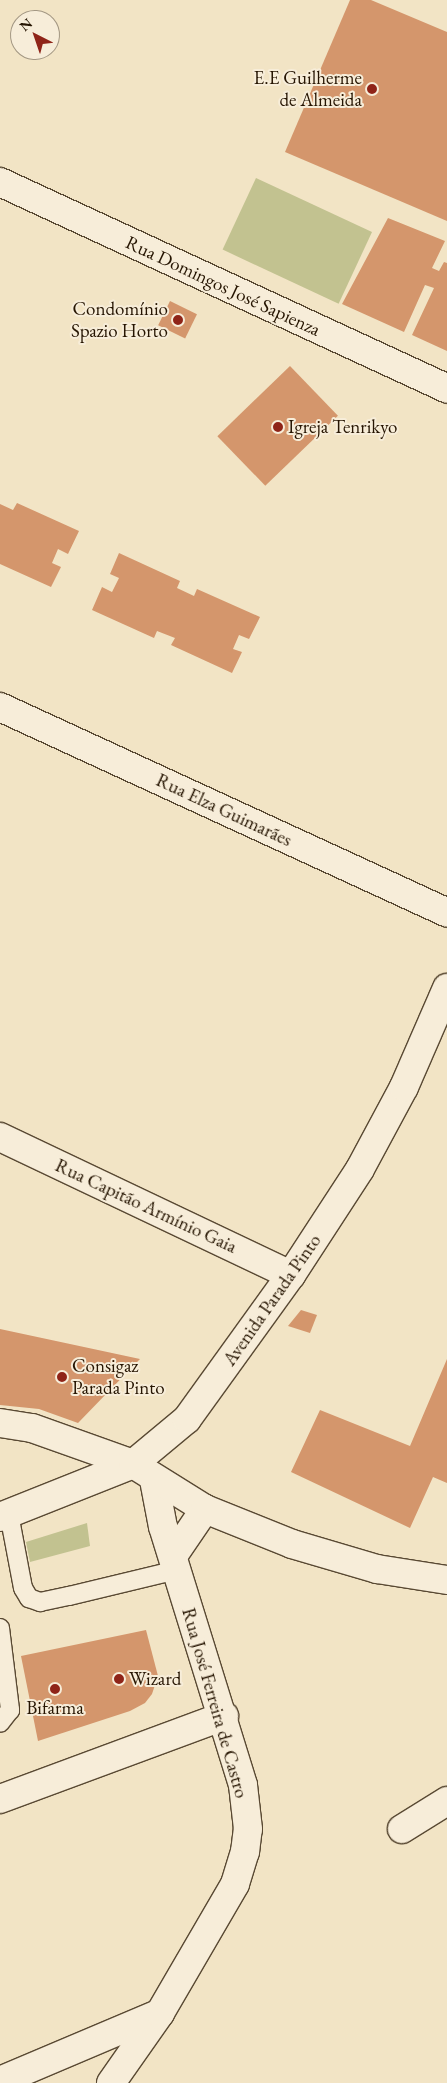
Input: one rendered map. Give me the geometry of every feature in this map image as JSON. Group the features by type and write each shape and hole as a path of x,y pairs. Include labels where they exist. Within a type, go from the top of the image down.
{"street":[{"name":"Rua Domingos José Sapienza","path":"0,182 447,389"},
{"name":"Rua Elza Guimarães","path":"0,707 447,914"},
{"name":"Avenida Parada Pinto","path":"4,1516 133,1464 187,1419 291,1275 360,1169 404,1087 447,988"},
{"name":"Rua Capitão Armínio Gaia","path":"0,1137 291,1275"},
{"path":"0,1423 32,1428 133,1464 154,1480 204,1509 292,1544 376,1569 447,1580"},
{"name":"Rua José Ferreira de Castro","path":"111,2083 160,2014 235,1884 245,1852 248,1829 243,1784 224,1716 163,1527 154,1480"},
{"path":"175,1563 204,1509"},
{"path":"0,1799 224,1716"},
{"path":"402,1829 447,1801"},
{"path":"0,2081 160,2014"}],"lane":[{"path":"4,1516 23,1588 29,1598 40,1602 69,1596 175,1563"},
{"path":"0,1628 10,1710 0,1723"}],"green space":[{"path":"256,178 372,232 339,304 223,250"},
{"path":"87,1523 90,1546 30,1562 26,1542"}],"building":[{"path":"350,0 371,0 447,32 447,221 285,152"},
{"path":"388,218 445,241 432,268 439,271 444,262 447,263 447,351 412,335 434,288 425,285 404,332 342,304"},
{"name":"Condomínio Spazio Horto","path":"170,301 197,314 185,338 158,325"},
{"name":"Igreja Tenrikyo","path":"290,366 338,416 265,486 217,436"},
{"path":"17,503 79,531 68,554 58,549 52,563 61,567 51,587 0,564 0,504 13,510"},
{"path":"119,553 180,581 177,588 194,596 197,589 260,617 249,639 239,635 233,649 242,652 232,673 171,645 175,638 157,631 154,638 92,610 102,587 112,592 119,578 110,574"},
{"path":"301,1310 317,1315 310,1333 288,1326"},
{"name":"Consigaz Parada Pinto","path":"0,1329 140,1359 78,1423 39,1409 0,1405"},
{"path":"447,1359 447,1483 433,1477 410,1528 291,1472 320,1410 410,1446"},
{"path":"146,1630 158,1676 152,1694 145,1703 130,1711 38,1741 21,1656"}],"place":[{"name":"E.E Guilherme de Almeida","path":"372,89"},
{"name":"Condomínio Spazio Horto","path":"178,320"},
{"name":"Igreja Tenrikyo","path":"278,427"},
{"name":"Consigaz Parada Pinto","path":"62,1377"},
{"name":"Wizard","path":"119,1679"},
{"name":"Bifarma","path":"55,1689"}]}
